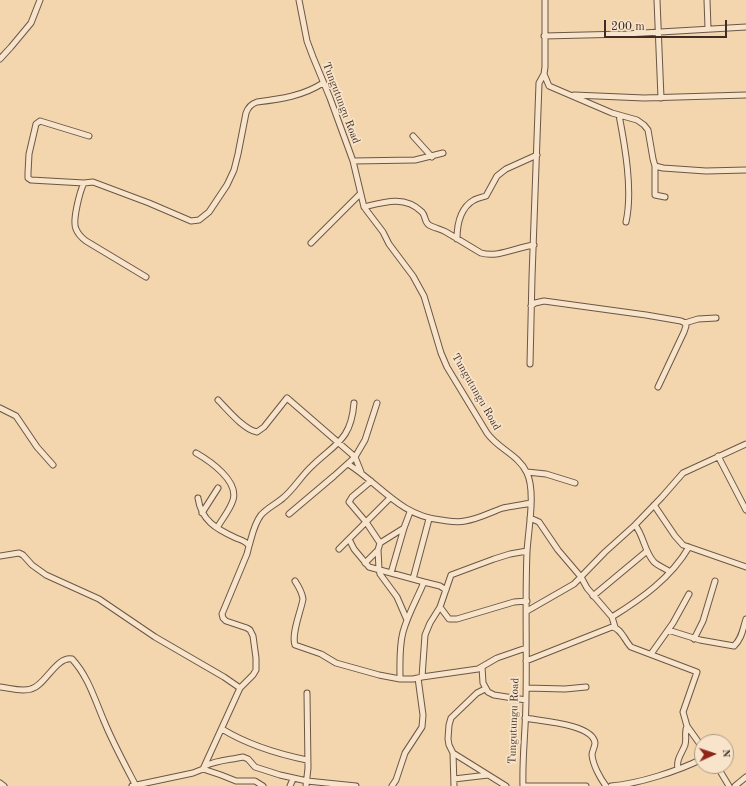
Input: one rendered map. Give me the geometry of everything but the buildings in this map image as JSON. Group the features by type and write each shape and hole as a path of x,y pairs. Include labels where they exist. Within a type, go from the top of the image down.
{"street":[{"path":"0,59 31,23 40,0"},
{"name":"Tungutungu Road","path":"299,0 307,41 353,161 364,207 413,276 424,296 447,367 486,433 494,441 510,452 527,472 531,489 531,503 527,551 526,718 522,755 523,786"},
{"path":"544,0 544,74 549,86 619,115 637,120 644,125 648,130 652,159 655,166 655,195 665,197"},
{"path":"657,0 661,98"},
{"path":"708,0 708,28"},
{"path":"544,36 598,35 746,27"},
{"path":"530,364 540,83 544,74"},
{"path":"89,136 40,121 36,124 28,164 28,178 31,180 84,183 93,182 195,221 199,220 209,212 227,185 235,164 248,108 257,102 299,95 324,83"},
{"path":"571,95 624,98 746,95"},
{"path":"619,115 627,165 628,210 626,222"},
{"path":"413,136 432,157"},
{"path":"353,161 415,160 444,153"},
{"path":"457,239 458,222 462,212 475,200 486,196 497,176 506,169 537,155"},
{"path":"655,166 663,168 706,171 746,170"},
{"path":"84,183 74,220 76,229 86,241 146,277"},
{"path":"311,243 360,194"},
{"path":"364,207 392,201 406,202 416,206 422,212 427,224 430,226 445,232 486,255 534,245"},
{"path":"531,306 535,303 544,301 646,315 685,323 698,319 716,318"},
{"path":"658,387 684,332 685,323"},
{"path":"218,400 241,422 251,430 257,432 264,427 287,398 355,457 361,472"},
{"path":"204,768 240,688 256,670 253,636 250,630 226,621 222,618 222,614 244,561 257,523 260,516 267,509 285,497 312,466 339,443 348,432 353,416 354,403"},
{"path":"288,514 355,457 365,440 376,403"},
{"path":"0,408 16,416 37,447 53,465"},
{"path":"527,610 574,584 635,525 683,473 746,444"},
{"path":"196,453 211,462 223,473 233,489 233,500 217,528"},
{"path":"718,456 746,510"},
{"path":"348,464 361,472 390,498 410,512 429,519 457,522 465,521 504,508 531,503"},
{"path":"527,472 546,474 575,483"},
{"path":"371,481 352,497 349,502 366,522 380,543"},
{"path":"202,513 218,488"},
{"path":"198,498 202,513 208,520 217,528 244,541 249,546"},
{"path":"339,549 390,498"},
{"path":"654,505 679,542 746,567"},
{"path":"391,573 410,512"},
{"path":"530,518 539,522 558,550 581,577 587,588 612,617 615,627 618,629 626,642 632,647 697,672 683,712 687,726 694,735"},
{"path":"413,579 429,519"},
{"path":"635,525 642,534 647,551 655,564 664,567 670,572"},
{"path":"404,528 380,543 378,550 379,570 397,597 407,620"},
{"path":"350,539 354,549 369,567 440,586 446,590"},
{"path":"612,617 644,596 660,582 682,558 689,547"},
{"path":"365,563 378,550"},
{"path":"392,786 396,780 405,753 422,727 423,715 420,677 425,635 430,623 440,607 449,578 454,573 510,554 527,551"},
{"path":"594,596 647,551"},
{"path":"0,556 19,553 23,555 46,575 99,599 155,637 240,688"},
{"path":"295,581 300,587 302,594 294,635 295,645 321,654 336,663 400,679 413,679 464,672 482,667 497,658 526,648"},
{"path":"694,639 703,621 715,581"},
{"path":"400,679 400,652 403,633 407,620 424,582"},
{"path":"651,654 668,630 689,594"},
{"path":"440,607 449,619 457,620 514,602 526,601"},
{"path":"668,630 694,639 734,646 738,643 741,637 746,621"},
{"path":"526,661 615,627"},
{"path":"0,687 25,690 34,688 60,662 67,658 72,659 89,684 133,785 193,773 216,761 243,757 248,759 255,767 293,778 307,784 356,786"},
{"path":"482,667 483,684 488,692 494,695 526,700"},
{"path":"526,688 565,689 586,686"},
{"path":"451,786 454,786 454,779 453,753 448,739 449,725 452,718 472,696 485,689"},
{"path":"307,693 307,784"},
{"path":"526,718 575,727 591,734 595,745 592,752 594,761 599,775 606,786"},
{"path":"678,769 678,762 686,742 685,732 687,726"},
{"path":"222,729 246,742 291,757 307,760"},
{"path":"453,753 467,760 506,786"},
{"path":"612,786 642,781 678,769 694,762"},
{"path":"204,768 236,781 255,781 263,786"},
{"path":"721,774 729,786"},
{"path":"454,779 488,775"},
{"path":"735,786 746,777"},
{"path":"290,786 293,778"},
{"path":"0,783 4,786"},
{"path":"523,786 586,786"}]}
